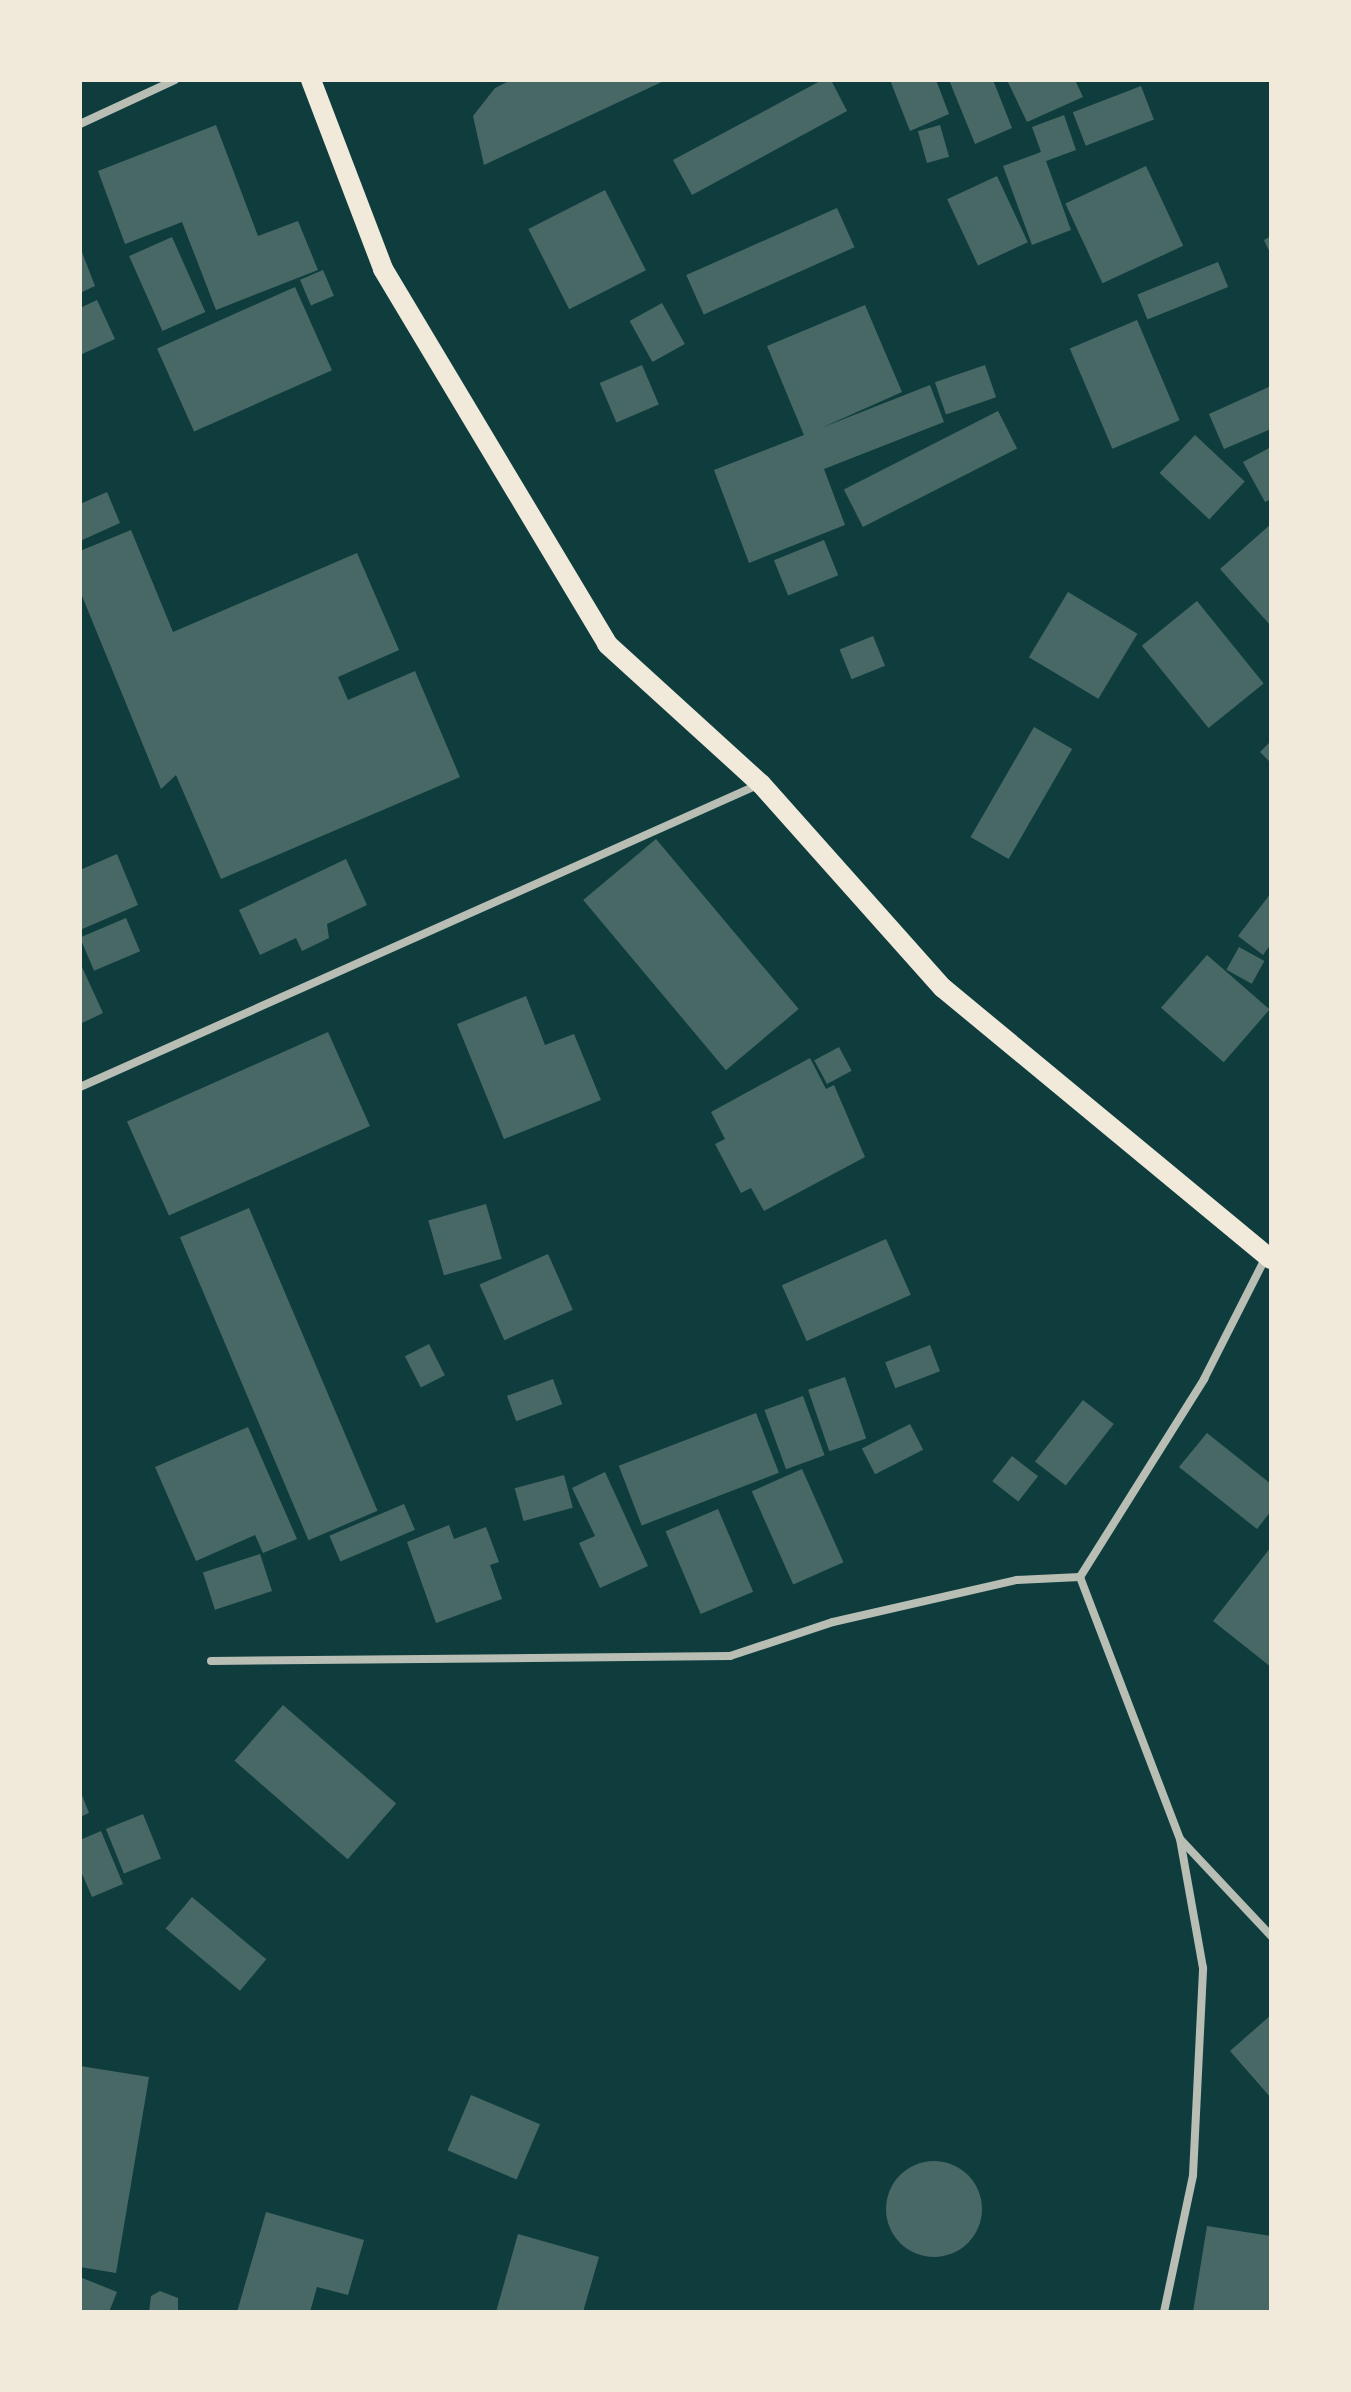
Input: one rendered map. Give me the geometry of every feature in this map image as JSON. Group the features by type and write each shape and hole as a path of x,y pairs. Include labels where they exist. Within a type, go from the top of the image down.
{"main road":[{"path":"311,80 383,269 607,644 761,784 943,988 1269,1258"}],"street":[{"path":"80,124 175,80"},
{"path":"80,1087 761,784"},
{"path":"1080,1577 1204,1379 1269,1258"},
{"path":"211,1661 730,1656 833,1622 1017,1580 1080,1577"},
{"path":"1080,1577 1180,1839 1203,1968 1193,2175 1164,2312"},
{"path":"1180,1839 1271,1936"}],"building":[{"path":"511,80 666,80 484,165 473,116 495,88"},
{"path":"822,80 831,80 847,111 692,195 673,160"},
{"path":"890,80 936,80 949,114 910,131"},
{"path":"949,80 993,80 1012,128 975,144"},
{"path":"1007,80 1075,80 1083,97 1027,122"},
{"path":"1141,86 1154,120 1086,146 1073,112"},
{"path":"1064,115 1076,150 1046,161 1071,230 1032,245 1003,166 1041,152 1032,127"},
{"path":"216,125 258,236 298,221 318,270 216,310 182,222 125,244 98,171"},
{"path":"940,125 949,157 927,163 918,131"},
{"path":"1146,166 1183,246 1103,283 1065,204"},
{"path":"997,176 1028,242 978,265 947,199"},
{"path":"605,190 646,270 569,309 528,229"},
{"path":"837,208 854,247 704,314 686,275"},
{"path":"1271,236 1271,255 1264,240"},
{"path":"172,237 205,312 162,331 129,256"},
{"path":"80,247 95,286 80,293"},
{"path":"1218,262 1228,287 1147,320 1137,295"},
{"path":"323,270 334,296 311,306 300,280"},
{"path":"295,287 332,370 194,432 157,348"},
{"path":"97,300 115,339 80,355 80,308"},
{"path":"662,303 685,344 652,362 630,321"},
{"path":"865,305 902,392 821,428 930,385 944,422 824,469 845,525 749,563 714,470 804,435 767,346"},
{"path":"1137,320 1180,420 1112,449 1070,349"},
{"path":"642,365 659,405 616,423 600,383"},
{"path":"985,365 996,397 946,414 935,382"},
{"path":"1271,386 1271,429 1224,449 1209,414"},
{"path":"998,411 1017,448 863,527 844,490"},
{"path":"1195,435 1245,481 1209,519 1160,473"},
{"path":"1271,447 1271,499 1265,502 1243,462"},
{"path":"107,492 120,523 80,541 80,504"},
{"path":"1271,524 1271,626 1220,569"},
{"path":"131,530 173,632 357,553 399,650 338,677 348,700 415,671 460,777 221,879 176,775 161,789 80,591 80,551"},
{"path":"824,540 838,575 788,595 774,560"},
{"path":"1068,592 1137,634 1098,699 1029,657"},
{"path":"1197,601 1264,683 1209,728 1142,646"},
{"path":"873,636 885,666 852,679 840,649"},
{"path":"1034,727 1072,749 1009,859 970,837"},
{"path":"1271,741 1271,763 1260,752"},
{"path":"656,839 799,1009 726,1070 583,900"},
{"path":"117,854 138,905 80,930 80,870"},
{"path":"346,859 367,905 327,924 329,938 302,951 296,938 260,955 239,910"},
{"path":"1271,893 1271,944 1263,955 1238,936"},
{"path":"126,918 140,951 94,971 80,938"},
{"path":"1239,947 1264,961 1252,984 1226,970"},
{"path":"1207,955 1270,1009 1224,1062 1161,1008"},
{"path":"80,968 103,1013 80,1024"},
{"path":"526,996 545,1045 574,1034 601,1100 504,1139 457,1024"},
{"path":"328,1032 370,1126 169,1216 127,1121"},
{"path":"839,1047 852,1071 827,1084 814,1060"},
{"path":"810,1058 826,1089 834,1085 865,1157 764,1211 751,1188 741,1193 715,1144 725,1139 711,1112"},
{"path":"486,1204 502,1259 444,1275 428,1221"},
{"path":"249,1208 378,1511 309,1540 180,1237"},
{"path":"886,1239 911,1295 807,1341 782,1285"},
{"path":"548,1254 573,1310 504,1340 479,1285"},
{"path":"429,1344 445,1375 421,1387 405,1356"},
{"path":"930,1345 940,1371 895,1388 885,1362"},
{"path":"845,1377 866,1438 829,1451 808,1390"},
{"path":"553,1379 562,1404 516,1421 507,1396"},
{"path":"803,1396 825,1455 786,1469 764,1410"},
{"path":"1083,1400 1114,1424 1066,1485 1035,1461"},
{"path":"756,1413 779,1473 642,1525 619,1466"},
{"path":"910,1424 923,1450 875,1474 862,1449"},
{"path":"248,1427 297,1539 263,1553 255,1535 196,1561 155,1467"},
{"path":"1207,1433 1271,1484 1271,1511 1257,1529 1179,1467"},
{"path":"1012,1456 1038,1476 1018,1502 992,1481"},
{"path":"802,1469 843,1562 793,1585 752,1491"},
{"path":"605,1472 648,1566 600,1588 579,1543 595,1536 572,1488"},
{"path":"564,1475 573,1508 524,1521 515,1488"},
{"path":"404,1504 415,1530 340,1561 329,1536"},
{"path":"718,1509 753,1592 701,1614 666,1531"},
{"path":"449,1525 454,1539 486,1527 499,1562 490,1565 502,1599 436,1623 407,1542"},
{"path":"1271,1547 1271,1667 1213,1621"},
{"path":"260,1554 272,1591 215,1610 203,1573"},
{"path":"283,1705 396,1803 348,1859 234,1761"},
{"path":"80,1790 89,1813 80,1817"},
{"path":"143,1814 161,1859 124,1873 106,1829"},
{"path":"101,1831 123,1884 92,1897 80,1869 80,1840"},
{"path":"192,1897 266,1959 240,1991 166,1928"},
{"path":"1271,2015 1271,2098 1230,2051"},
{"path":"80,2066 149,2077 116,2273 80,2267"},
{"path":"471,2095 540,2124 517,2180 448,2150"},
{"path":"925,2161 943,2161 961,2169 974,2182 982,2200 979,2228 961,2249 943,2257 925,2257 907,2249 894,2236 886,2218 886,2200 894,2182 907,2169"},
{"path":"266,2212 364,2240 348,2295 317,2287 310,2312 237,2312"},
{"path":"1207,2226 1271,2236 1271,2312 1193,2312"},
{"path":"518,2234 599,2257 583,2312 496,2312"},
{"path":"80,2277 117,2292 109,2312 80,2312"},
{"path":"160,2291 178,2298 178,2312 149,2312 151,2296"}]}
